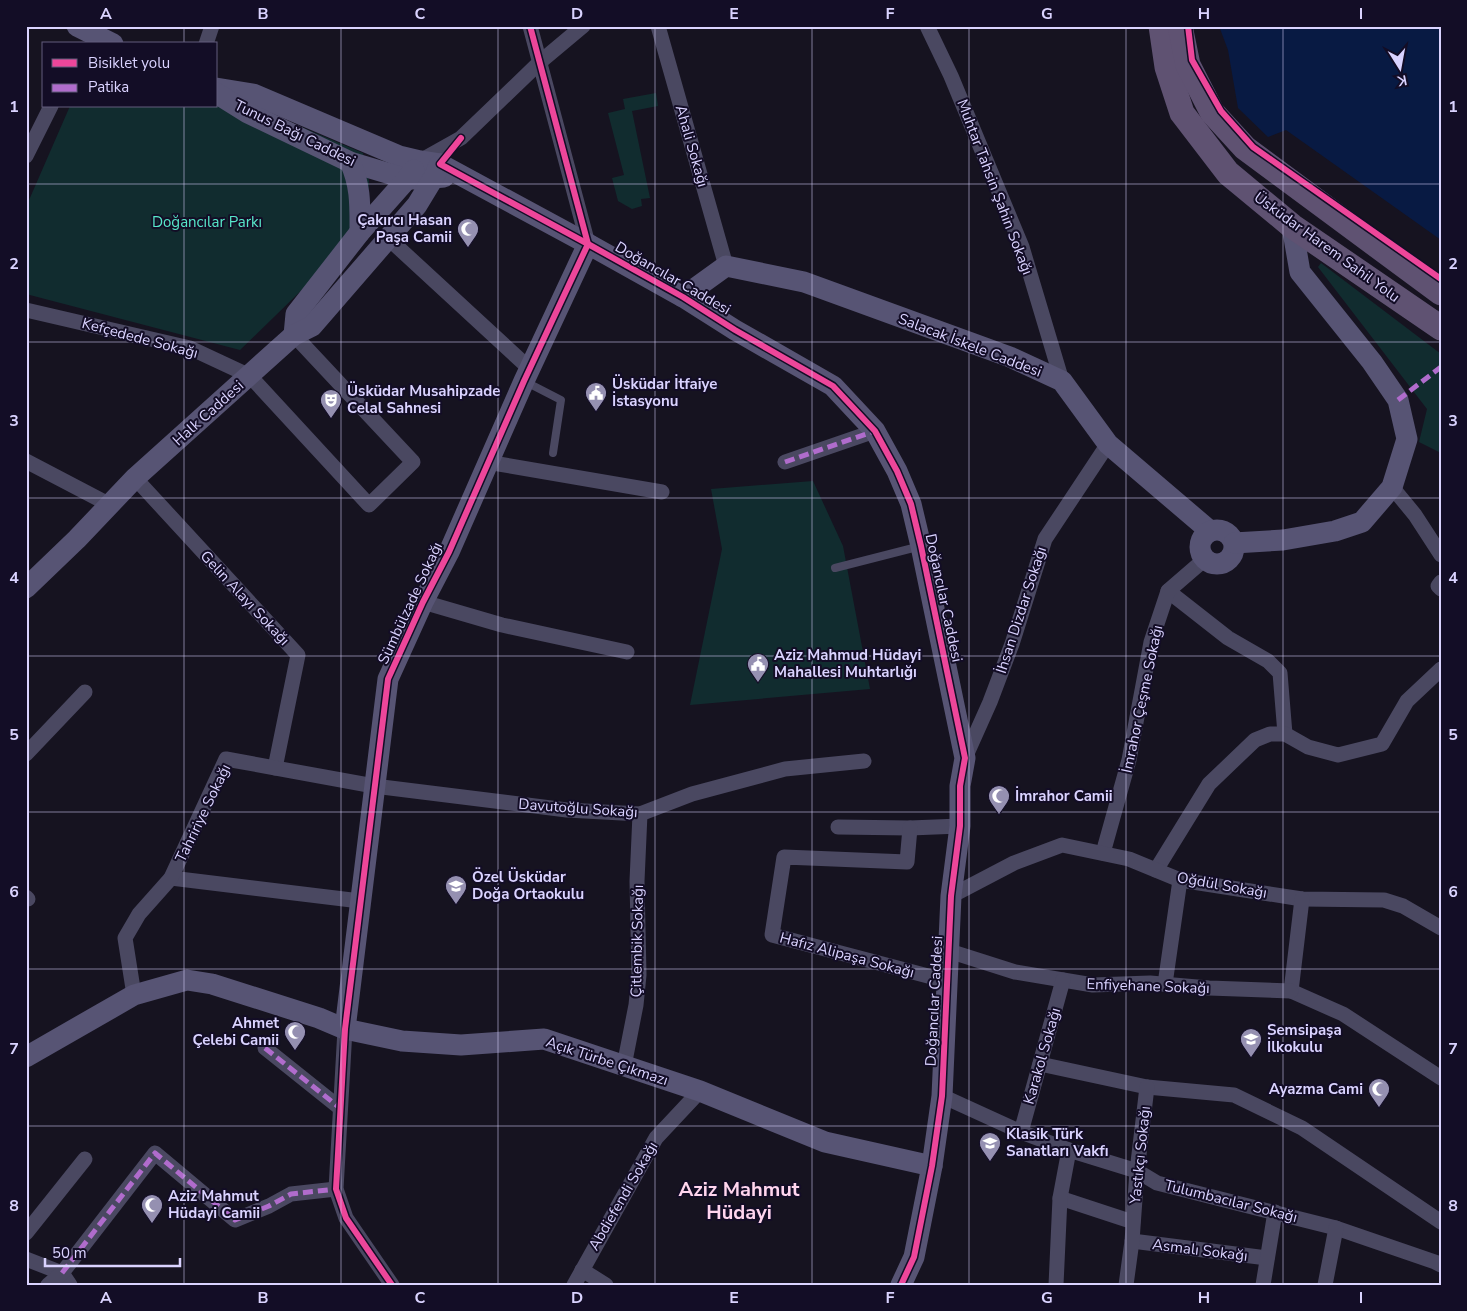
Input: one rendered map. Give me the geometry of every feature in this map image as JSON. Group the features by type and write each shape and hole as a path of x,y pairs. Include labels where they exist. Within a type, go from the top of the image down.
{"main road":[{"name":"Üsküdar Harem Sahil Yolu","path":"1161,26 1167,67 1182,113 1228,173 1292,226 1441,328"},
{"name":"Üsküdar Harem Sahil Yolu","path":"1180,26 1188,65 1212,112 1245,148 1441,293"}],"street":[{"path":"207,42 212,26"},
{"path":"530,26 588,244"},
{"path":"250,376 369,505 413,462 294,335 296,314 360,232 407,179 431,168 540,62 583,26"},
{"name":"Ahali Sokağı","path":"658,26 726,266"},
{"name":"Muhtar Tahsin Şahin Sokağı","path":"927,26 951,76 1022,247 1062,381"},
{"path":"82,34 107,42"},
{"name":"Tunus Bağı Caddesi","path":"218,88 253,94 431,168"},
{"name":"Tunus Bağı Caddesi","path":"218,94 248,113 350,162 407,179"},
{"path":"26,156 50,108"},
{"path":"350,162 356,176 358,188 360,232"},
{"name":"Doğancılar Caddesi","path":"431,168 459,176 588,244 683,297 735,330 833,386 875,431 897,471 910,504 921,546 964,758 960,786 960,826 952,896 942,1096 932,1166 914,1257 901,1285"},
{"name":"Halk Caddesi","path":"26,588 135,478 294,335 312,326 417,206 431,168"},
{"path":"1234,543 1283,540 1334,531 1362,522 1392,487 1407,439 1398,400 1372,362 1300,272 1292,226"},
{"path":"360,232 389,238 527,375"},
{"name":"Sümbülzade Sokağı","path":"345,1029 388,679 588,244"},
{"path":"683,297 726,266"},
{"name":"Salacak İskele Caddesi","path":"726,266 804,282 1010,357 1062,381 1108,444 1210,531"},
{"name":"Kefçedede Sokağı","path":"26,310 190,348 250,376"},
{"path":"784,462 875,431"},
{"name":"İhsan Dizdar Sokağı","path":"964,758 990,702 1012,644 1045,539 1108,444"},
{"path":"26,461 110,505"},
{"path":"488,462 662,492"},
{"name":"Gelin Alayı Sokağı","path":"135,478 298,654 275,768"},
{"path":"1392,487 1415,514 1441,555"},
{"path":"1215,529 1225,531 1234,543 1233,554 1225,562 1215,564 1205,559 1200,549 1200,544 1205,534 1215,529"},
{"path":"1205,559 1168,591 1228,638 1268,661 1280,673 1284,734"},
{"path":"1441,582 1438,586 1441,589"},
{"name":"İmrahor Çeşme Sokağı","path":"1102,853 1129,760 1151,642 1168,591"},
{"name":"Sümbülzade Sokağı","path":"423,602 502,626 627,652"},
{"path":"1156,870 1209,784 1256,740 1270,734 1284,734 1308,747 1338,755 1382,744 1407,701 1441,669"},
{"path":"26,754 85,692"},
{"name":"Tahririye Sokağı","path":"134,995 125,938 139,914 172,878 226,759 374,786"},
{"name":"Davutoğlu Sokağı","path":"374,786 568,810 640,814 692,794 785,769 864,761"},
{"name":"Çitlembik Sokağı","path":"624,1066 636,1005 639,975 637,881 640,814"},
{"path":"838,827 910,828 960,826"},
{"name":"Hafız Alipaşa Sokağı","path":"910,828 907,862 784,857 772,935 947,980"},
{"name":"Oğdül Sokağı","path":"952,896 1014,863 1062,845 1129,858 1180,880 1302,899 1384,900 1403,906 1441,928"},
{"path":"172,878 360,901"},
{"path":"1165,984 1180,880"},
{"path":"1302,899 1290,991 1343,1014 1441,1078"},
{"name":"Enfiyehane Sokağı","path":"949,951 1015,972 1093,985 1150,983 1209,988 1290,991"},
{"name":"Açık Türbe Çıkmazı","path":"26,1057 134,995 187,980 212,984 319,1018 345,1029 402,1041 460,1046 544,1039 700,1091 826,1142 932,1166"},
{"name":"Karakol Sokağı","path":"1021,1132 1064,980"},
{"path":"345,1029 336,1189 346,1218 392,1285"},
{"path":"265,1048 340,1108"},
{"path":"1040,1064 1147,1087 1234,1095 1302,1128 1441,1222"},
{"name":"Yastıkçı Sokağı","path":"1126,1285 1147,1087"},
{"name":"Abdiefendi Sokağı","path":"574,1285 656,1138 700,1091"},
{"name":"Tulumbacılar Sokağı","path":"942,1096 1021,1132 1069,1150 1137,1171 1157,1183 1336,1228 1441,1265"},
{"path":"1056,1285 1060,1198 1069,1150"},
{"path":"48,1285 66,1279 155,1153 234,1220 269,1206 291,1194 336,1189"},
{"path":"26,1233 85,1159"},
{"name":"Yastıkçı Sokağı","path":"1060,1198 1133,1222"},
{"path":"1263,1285 1275,1212"},
{"path":"1325,1285 1336,1228"},
{"name":"Asmalı Sokağı","path":"1132,1241 1267,1258"},
{"path":"26,1259 66,1279"},
{"path":"582,1270 606,1285"}],"lane":[{"path":"527,375 561,400 553,453"},
{"path":"835,568 921,546"}],"green space":[{"name":"Doğancılar Parkı","path":"218,92 363,153 369,181 368,209 314,278 240,350 26,294 26,207 69,108 218,108"},
{"path":"656,93 658,106 632,111 650,198 641,199 642,206 632,209 618,201 612,178 624,175 608,113 625,109 623,99"},
{"path":"1321,263 1441,354 1441,453 1419,442 1427,409 1318,267"},
{"path":"813,481 843,546 870,689 690,705 722,549 711,489"}],"water":[{"path":"1219,26 1441,26 1441,240 1286,130 1268,137 1238,108 1228,50"}],"marked path":[{"path":"1398,400 1441,367"},
{"path":"785,462 875,431"},
{"path":"265,1048 340,1108"},
{"path":"62,1273 155,1153 235,1220 269,1206 291,1194 336,1189"}],"cycle path":[{"path":"392,1285 346,1218 336,1189 345,1029 388,679 423,602 449,552 524,381 588,244 530,26"},
{"path":"1188,26 1192,60 1221,111 1253,147 1441,279"},
{"path":"461,138 440,164 683,297 735,330 833,386 875,431 897,471 911,504 965,758 960,786 960,826 951,896 942,1096 932,1166 914,1257 901,1285"}],"place":[{"name":"Çakırcı Hasan Paşa Camii","path":"468,248"},
{"name":"Üsküdar İtfaiye İstasyonu","path":"596,412"},
{"name":"Üsküdar Musahipzade Celal Sahnesi","path":"331,419"},
{"name":"Aziz Mahmud Hüdayi Mahallesi Muhtarlığı","path":"758,683"},
{"name":"İmrahor Camii","path":"999,815"},
{"name":"Özel Üsküdar Doğa Ortaokulu","path":"456,905"},
{"name":"Ahmet Çelebi Camii","path":"295,1051"},
{"name":"Semsipaşa İlkokulu","path":"1251,1058"},
{"name":"Ayazma Cami","path":"1379,1108"},
{"name":"Klasik Türk Sanatları Vakfı","path":"990,1162"},
{"name":"Aziz Mahmut Hüdayi Camii","path":"152,1224"}],"district":[{"name":"Aziz Mahmut Hüdayi","path":"739,1200"}]}
